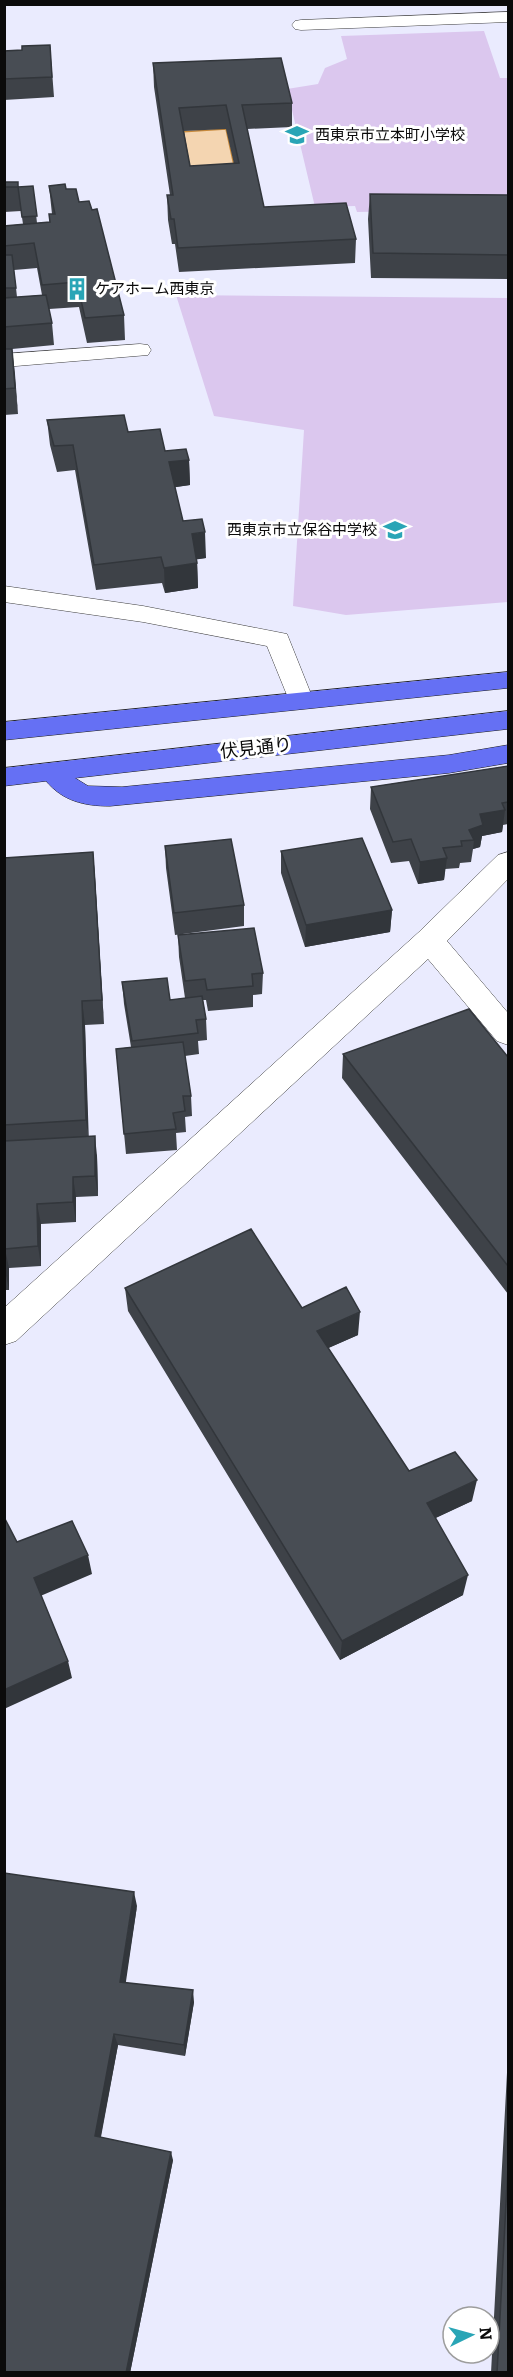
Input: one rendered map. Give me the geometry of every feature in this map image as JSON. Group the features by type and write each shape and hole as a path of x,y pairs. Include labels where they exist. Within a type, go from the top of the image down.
{"main road":[{"path":"4,730 508,680"},
{"name":"伏見通り","path":"4,777 508,720"},
{"path":"52,771 65,787 85,796 122,796 449,764 508,754"}],"street":[{"path":"296,4 301,25"},
{"path":"300,45 297,28 301,25 508,17"},
{"path":"4,361 140,350"},
{"path":"4,594 143,614 278,640 300,699"},
{"path":"4,1330 429,940 508,862"},
{"path":"429,940 508,1033"}],"shaded area":[{"path":"484,31 500,78 508,78 508,209 357,212 355,206 315,207 287,89 318,84 325,68 347,59 341,36"},
{"path":"226,129 239,188 191,190 180,132"},
{"name":"西東京市立保谷中学校","path":"176,295 508,298 508,602 346,615 293,606 304,430 214,416"}],"building":[{"path":"50,45 52,77 4,79 4,51 22,50 22,46"},
{"path":"281,58 292,103 242,105 264,207 346,203 356,239 178,248 174,219 171,219 167,195 173,195 153,63","holes":["226,105 239,163 190,166 179,108"]},
{"path":"4,182 18,182 18,187 4,187"},
{"name":"ケアホーム西東京","path":"65,184 66,189 76,189 79,202 89,201 92,210 97,209 124,315 85,318 77,282 42,285 34,243 4,246 4,226 50,222 49,214 55,214 49,186"},
{"path":"33,186 37,216 22,217 18,187"},
{"path":"370,194 508,195 508,255 373,253"},
{"path":"4,255 12,255 16,288 4,288"},
{"path":"46,295 52,323 4,327 4,298"},
{"path":"4,349 12,349 15,388 4,389"},
{"path":"124,415 128,432 160,429 165,451 186,449 189,460 169,462 183,521 202,519 205,532 192,534 197,563 164,568 161,557 94,565 73,445 54,446 47,420"},
{"path":"508,766 508,802 502,803 505,810 480,814 483,825 469,830 474,840 461,841 462,846 443,848 447,858 420,862 411,839 393,842 371,787"},
{"path":"362,838 392,910 306,925 281,851"},
{"path":"231,839 244,905 174,913 165,846"},
{"path":"93,852 102,1000 82,1001 86,1120 4,1125 4,858"},
{"path":"254,928 263,973 252,974 253,986 207,990 205,979 185,981 178,935"},
{"path":"167,978 170,1000 202,996 206,1019 196,1020 198,1033 132,1041 122,982"},
{"path":"469,1009 508,1057 508,1266 343,1054"},
{"path":"183,1042 191,1096 183,1096 185,1111 173,1113 176,1129 124,1134 116,1049"},
{"path":"95,1136 95,1176 73,1177 73,1202 37,1204 38,1246 5,1249 4,1270 4,1141"},
{"path":"251,1229 302,1308 346,1287 360,1312 317,1331 409,1471 455,1452 477,1480 427,1503 468,1575 342,1641 125,1288"},
{"path":"4,1517 17,1542 72,1521 88,1555 34,1578 68,1661 4,1690"},
{"path":"4,1873 134,1892 120,1982 193,1990 184,2045 114,2034 95,2136 171,2152 126,2373 4,2373"},
{"path":"508,2166 508,2373 497,2373 497,2365 501,2365 501,2305"}],"place":[{"name":"西東京市立本町小学校","path":"297,135"},
{"name":"ケアホーム西東京","path":"77,289"},
{"name":"西東京市立保谷中学校","path":"395,530"}]}
